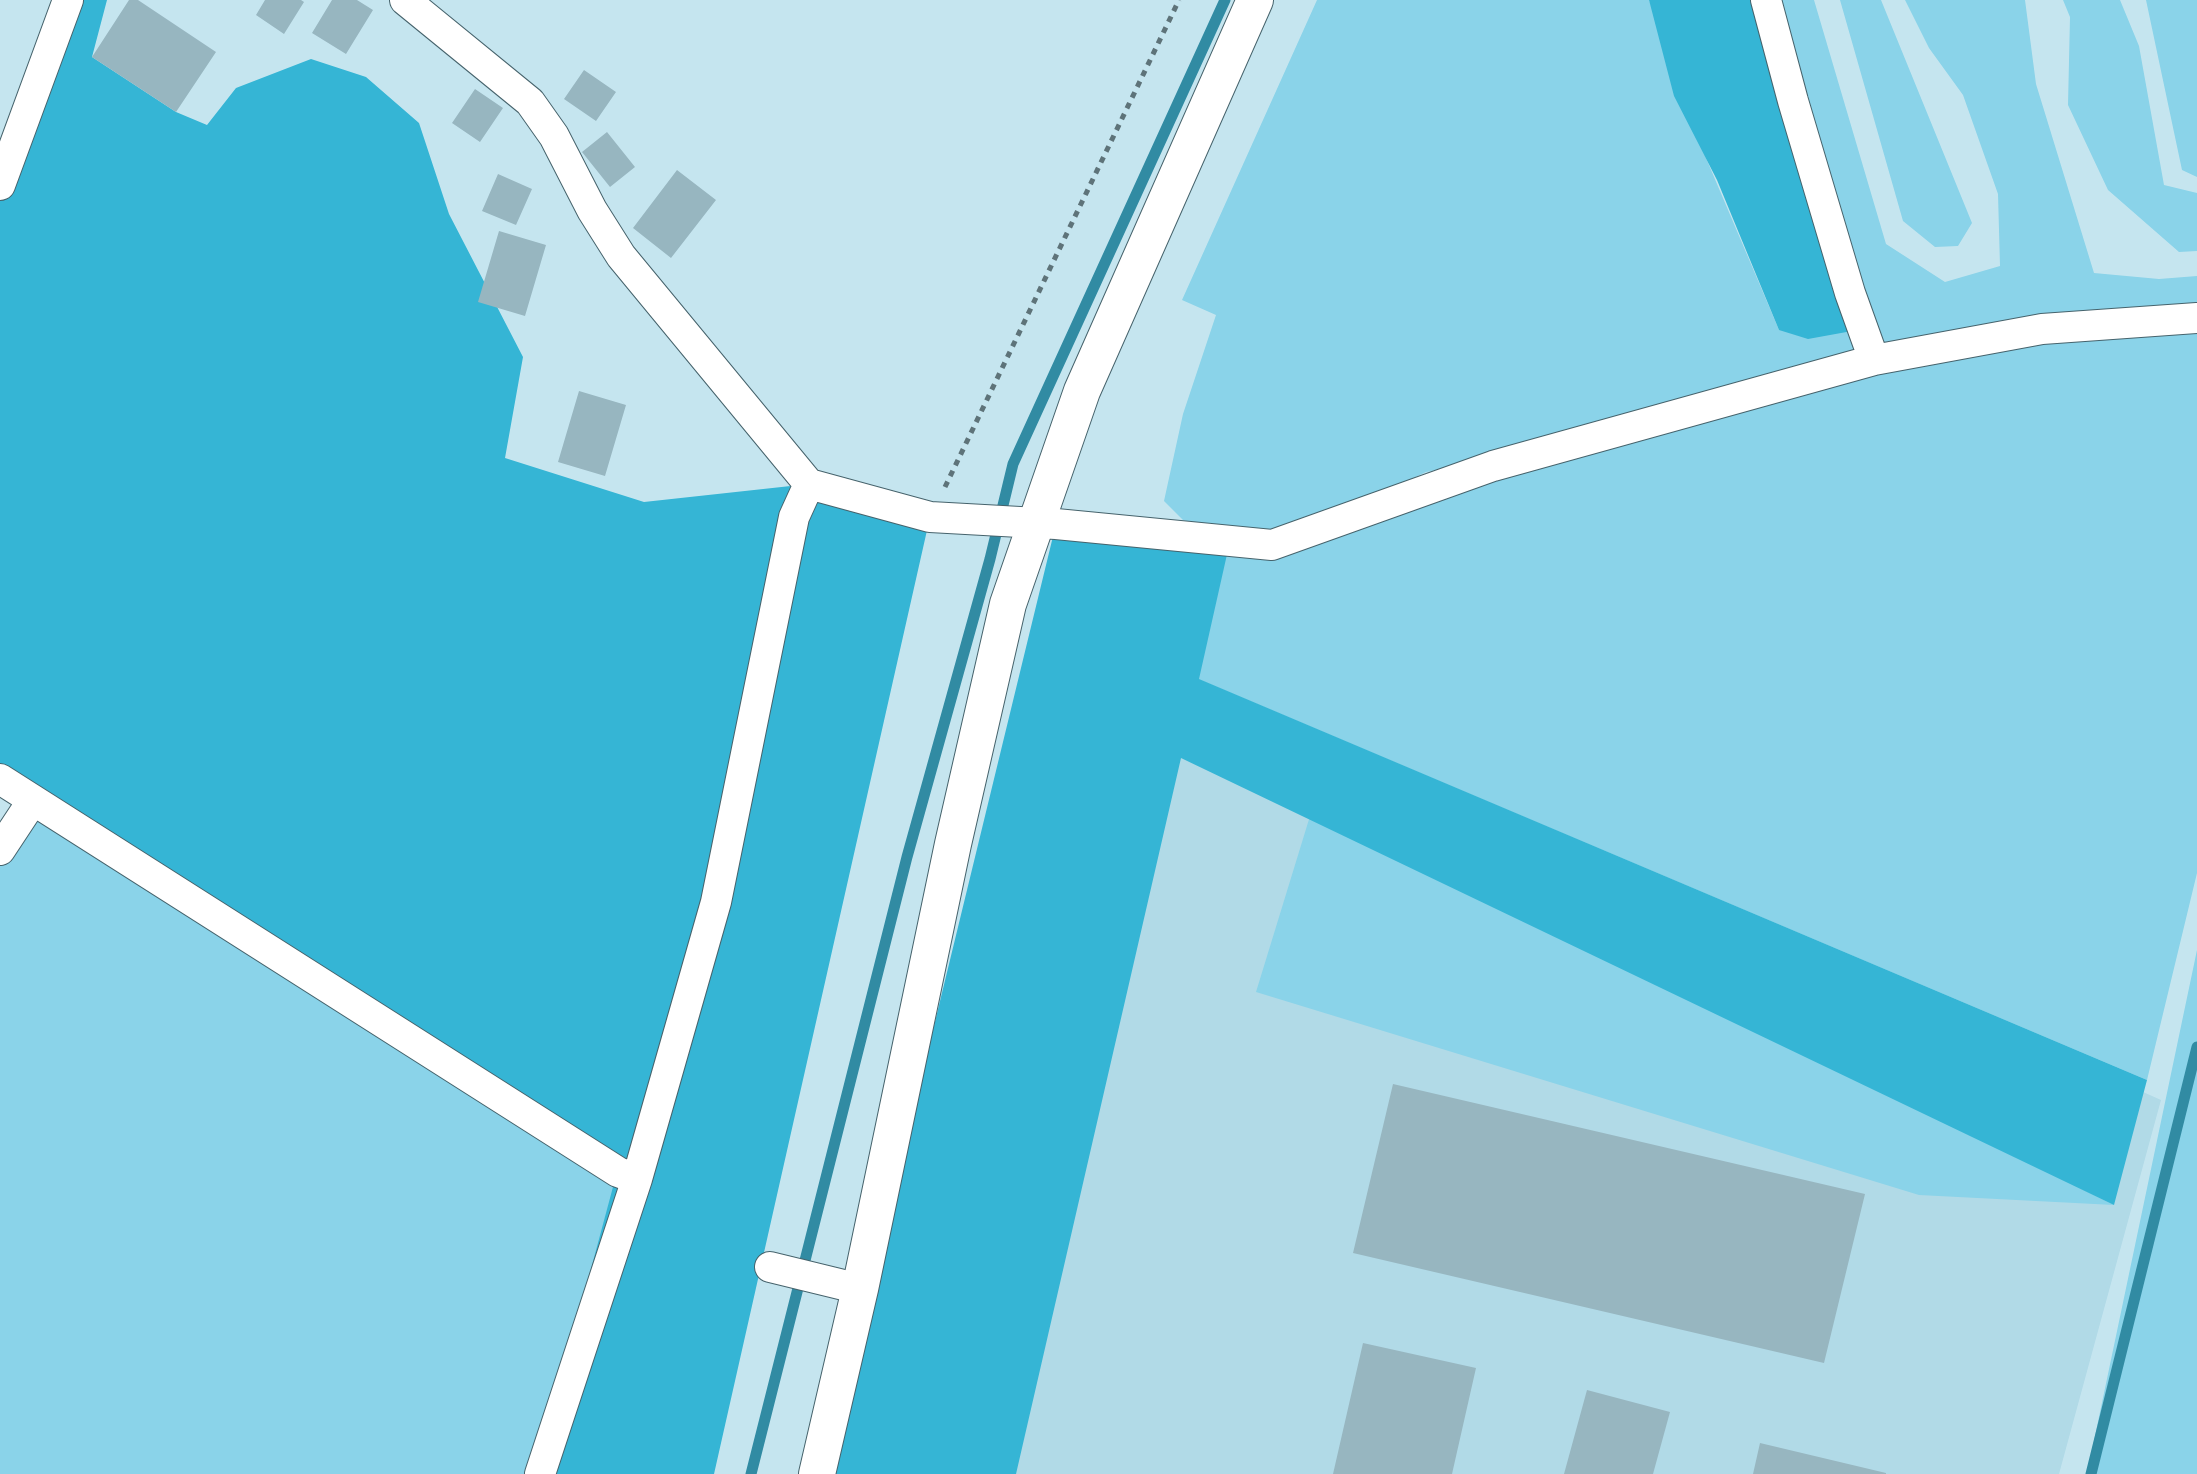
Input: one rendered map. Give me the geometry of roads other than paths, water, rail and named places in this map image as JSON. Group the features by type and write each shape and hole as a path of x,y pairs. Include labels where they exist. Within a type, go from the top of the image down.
{"street":[{"path":"0,185 68,0"},
{"path":"405,0 530,102 554,136 592,210 621,256 809,484 930,517 1037,523 1272,545 1493,466 1874,360 2042,329 2197,318"},
{"path":"817,1474 1008,604 1082,391 1255,0"},
{"path":"1766,0 1850,293 1874,360"},
{"path":"540,1474 637,1179 716,902 794,517 809,484"},
{"path":"0,779 618,1172 637,1179"},
{"path":"0,850 33,800"},
{"path":"770,1267 860,1289"}],"waterway":[{"path":"751,1474 907,857 990,559 1013,464 1225,0"},
{"path":"2091,1474 2197,1047"}]}
